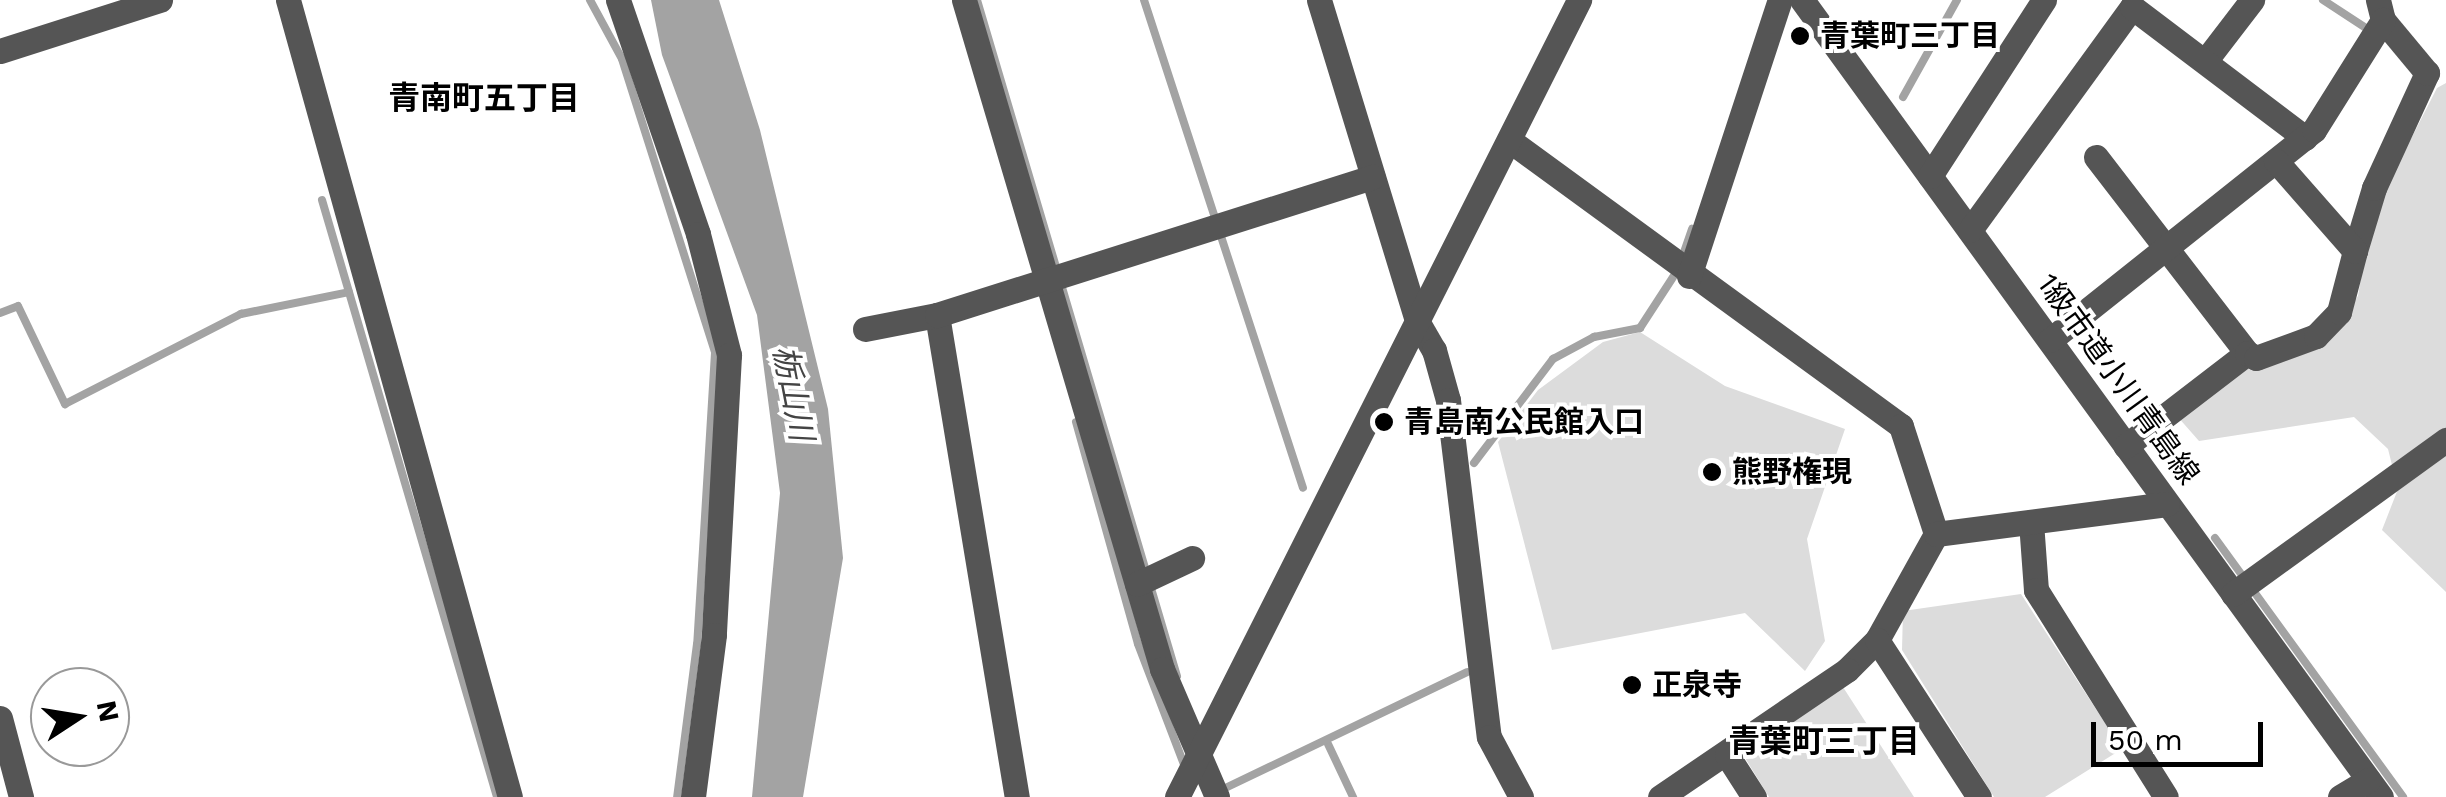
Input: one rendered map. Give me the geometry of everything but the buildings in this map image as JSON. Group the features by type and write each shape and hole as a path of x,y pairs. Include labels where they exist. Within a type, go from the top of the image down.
{"street":[{"path":"0,51 160,0"},
{"path":"288,0 510,797"},
{"path":"618,0 698,234 729,355 714,635 693,797"},
{"path":"964,0 1137,584 1198,756 1217,797"},
{"path":"1319,0 1417,321 1434,350 1448,400 1489,737 1521,797"},
{"path":"1180,791 1579,0"},
{"path":"1689,276 1780,0"},
{"name":"1級市道小川青島線","path":"1802,0 2374,788"},
{"path":"1930,176 2044,0"},
{"path":"2206,60 2252,0"},
{"path":"1970,230 2135,4 2306,138"},
{"path":"2050,340 2170,246 2306,138 2381,10 2427,73 2374,188 2338,312 2320,333 2281,352 2256,358 2247,353 2170,246 2096,157"},
{"path":"1509,140 1689,276 1900,426 1936,534 1877,640 1846,670 1660,797"},
{"path":"2276,161 2355,251"},
{"path":"865,329 936,316 1373,177"},
{"path":"936,316 1017,797"},
{"path":"2126,446 2247,353"},
{"path":"2233,594 2446,440"},
{"path":"1936,534 2168,504"},
{"path":"2031,522 2036,590 2166,797"},
{"path":"1137,584 1168,574 1192,558"},
{"path":"1877,640 1979,797"},
{"path":"0,718 21,797"},
{"path":"1727,754 1754,797"},
{"path":"2340,797 2374,788"}],"shaded area":[{"path":"2446,83 2446,592 2382,530 2398,489 2388,449 2354,417 2199,441 2177,416 2245,370 2333,333 2358,296 2371,217 2437,88"},
{"path":"1640,332 1725,386 1845,429 1807,539 1825,641 1805,671 1745,613 1552,650 1498,442 1538,390 1603,342"},
{"path":"2021,594 2122,749 2045,797 1994,797 1902,650 1903,611"},
{"path":"1841,684 1914,797 1769,797 1742,753"}],"water":[{"name":"栃山川","path":"651,0 719,0 760,130 828,409 843,558 803,797 752,797 780,493 757,315 662,55"}],"waterway":[{"path":"590,0 622,59 715,353 697,644 677,797"},
{"path":"977,0 1177,676"},
{"path":"1144,0 1303,488"},
{"path":"1903,97 1957,0"},
{"path":"2323,0 2366,28"},
{"path":"322,200 497,797"},
{"path":"1682,258 1692,229"},
{"path":"1474,463 1553,359 1594,337 1640,328 1677,271"},
{"path":"0,313 18,306 65,404 241,314 349,292"},
{"path":"1076,422 1138,644 1186,770"},
{"path":"2215,538 2403,797"},
{"path":"1219,791 1467,672"},
{"path":"1328,744 1353,797"}],"place":[{"name":"青葉町三丁目","path":"1800,36"},
{"name":"青島南公民館入口","path":"1384,422"},
{"name":"熊野権現","path":"1712,472"},
{"name":"正泉寺","path":"1632,685"}],"district":[{"name":"青南町五丁目","path":"484,98"},
{"name":"青葉町三丁目","path":"1824,741"}]}
